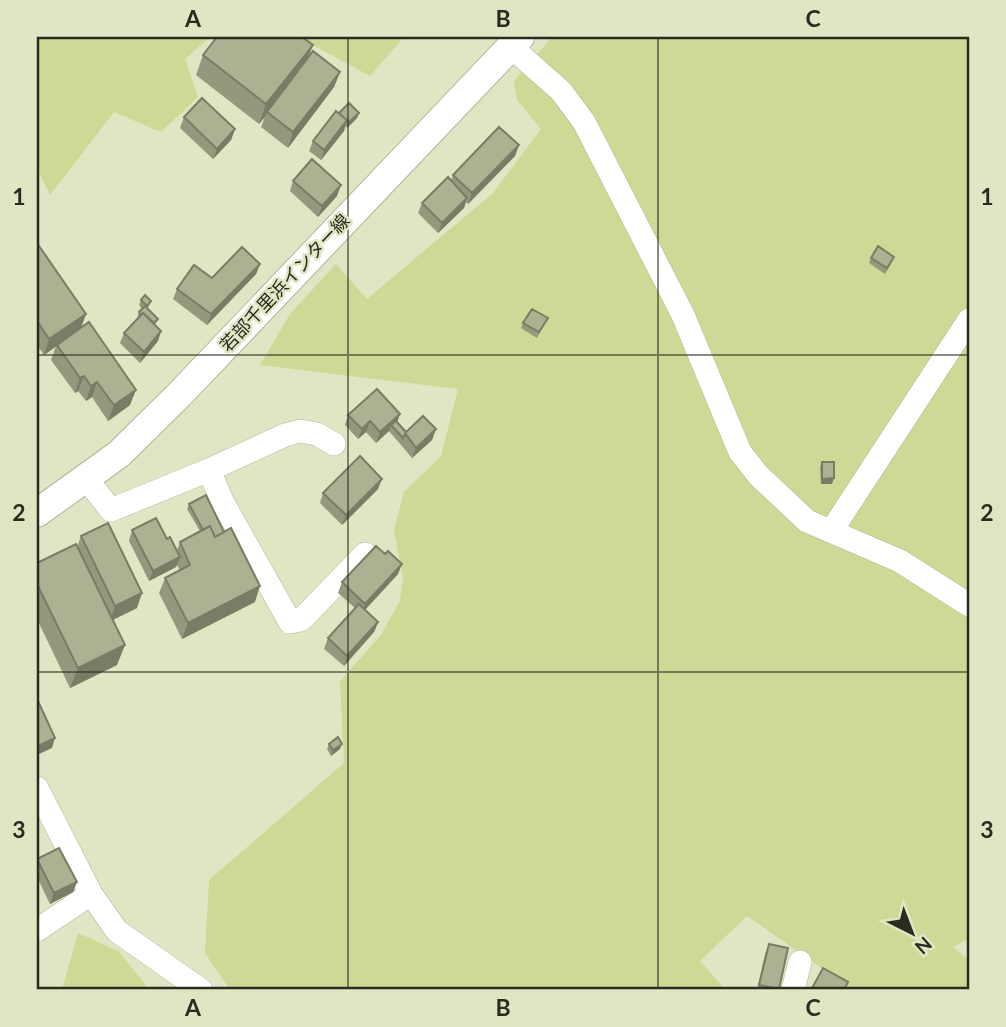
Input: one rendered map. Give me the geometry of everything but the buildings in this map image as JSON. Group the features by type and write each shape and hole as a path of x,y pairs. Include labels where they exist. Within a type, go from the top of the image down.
{"main road":[{"name":"若部千里浜インター線","path":"37,513 87,480 119,454 179,396 515,42"}],"street":[{"path":"515,42 561,91 584,122 683,315 740,452 758,475 807,521 900,561 969,605"},
{"path":"832,530 969,320"},
{"path":"87,480 111,510 300,431 317,434 334,444"},
{"path":"209,470 222,500 290,622 301,620 365,554"},
{"path":"37,788 91,894 117,931 201,990"},
{"path":"37,930 91,894"},
{"path":"793,990 800,962"}],"green space":[{"path":"37,37 210,37 185,59 198,97 161,132 114,112 50,195 37,169"},
{"path":"298,37 404,37 370,76"},
{"path":"552,37 969,37 969,939 953,947 969,960 969,990 853,990 747,916 700,961 726,990 230,990 205,953 209,880 344,763 340,681 381,635 400,601 403,578 394,530 404,492 441,456 458,389 260,365 290,314 336,264 367,299 493,193 541,129 517,100 514,81"},
{"path":"78,933 118,951 150,990 62,990"}]}
